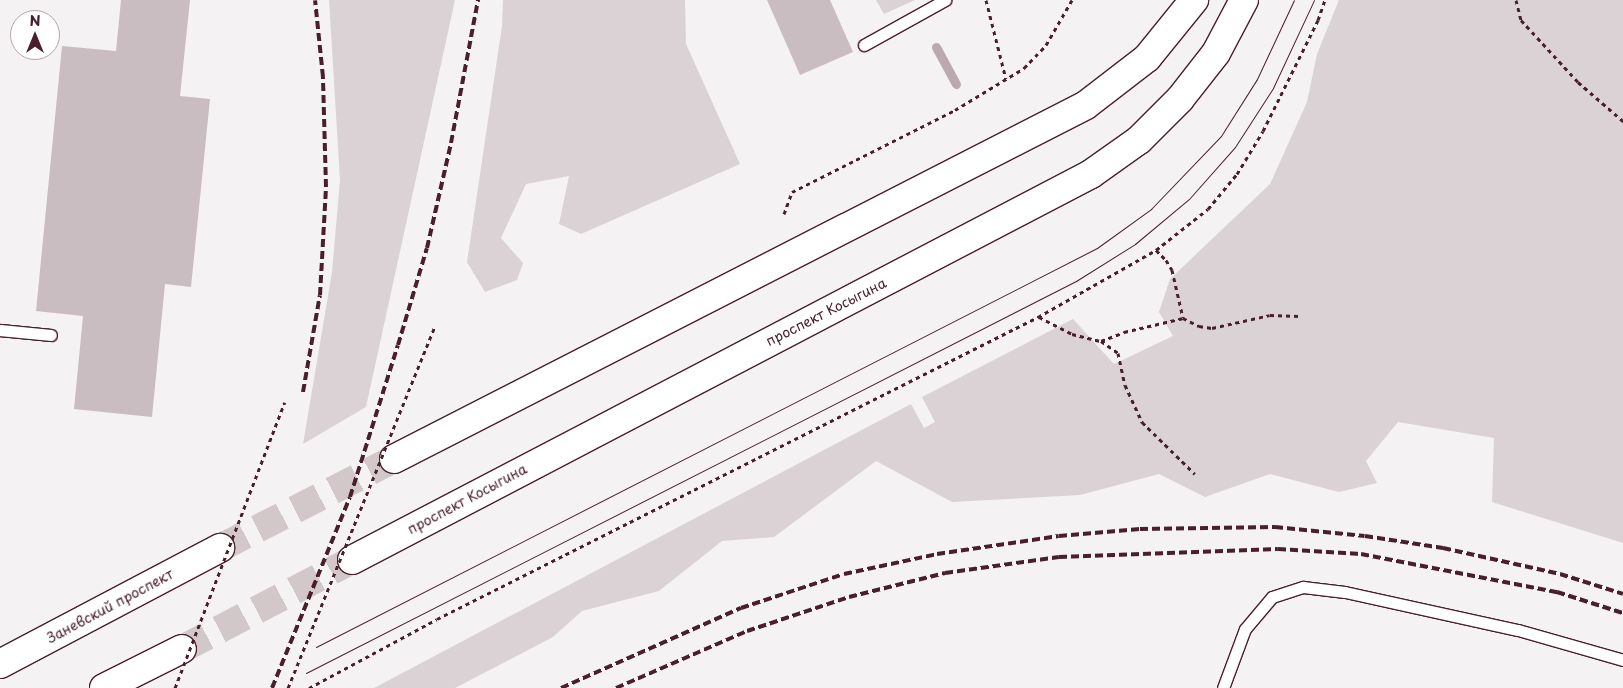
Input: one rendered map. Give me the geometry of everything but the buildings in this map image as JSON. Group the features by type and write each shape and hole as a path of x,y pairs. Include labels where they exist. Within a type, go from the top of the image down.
{"main road":[{"path":"394,459 1086,105 1147,58 1194,0"},
{"name":"проспект Косыгина","path":"352,560 1091,174 1139,140 1180,100 1216,53 1244,0"},
{"name":"Заневский проспект","path":"0,664 220,548"},
{"path":"104,688 179,650"}],"lane":[{"path":"864,45 944,0"},
{"path":"0,330 51,335"},
{"path":"1223,688 1245,629 1272,597 1303,587 1345,592 1518,630 1623,660"}],"path":[{"path":"986,0 1006,79"},
{"path":"784,214 792,192 955,110 1024,68 1041,51 1072,0"},
{"path":"309,688 446,615 1038,317 1156,250 1208,209 1237,174 1263,130 1318,20 1325,0"},
{"path":"1516,0 1521,20 1578,82 1623,121"},
{"path":"1156,250 1166,260 1172,270 1183,318"},
{"path":"1101,341 1124,332 1183,318 1212,328 1262,316 1299,316"},
{"path":"1038,317 1072,334 1101,341 1118,353 1125,385 1142,422 1195,474"},
{"path":"288,688 435,326"},
{"path":"174,688 285,402"}],"shaded area":[{"path":"329,0 455,0 366,407 303,444 332,272 340,180"},
{"path":"503,0 685,0 686,44 740,164 581,234 559,224 569,176 526,184 501,238 523,263 517,280 485,292 467,262 502,26"},
{"path":"876,0 915,0 884,14"},
{"path":"1339,0 1623,0 1623,543 1492,502 1494,438 1398,422 1366,461 1377,483 1339,492 1270,474 1205,497 1159,474 1080,495 952,502 876,461 774,537 722,541 659,591 582,611 553,637 455,688 374,688 911,404 924,428 935,422 922,397 1073,319 1114,364 1173,336 1159,312 1170,279 1270,184 1307,102 1317,54"}],"waterway":[{"path":"936,47 956,84"}],"tunnel":[{"path":"220,548 394,459"},
{"path":"182,649 352,560"}],"tram line":[{"path":"316,647 1097,248 1151,209 1221,136 1257,79 1294,0"},
{"path":"306,673 1076,281 1135,244 1189,199 1235,147 1273,88 1314,0"}],"railway":[{"path":"303,392 320,295 326,187 323,77 315,0"},
{"path":"272,688 350,497 398,345 427,248 451,143 478,0"},
{"path":"561,688 741,608 844,574 937,554 1059,536 1140,529 1275,527 1365,536 1443,548 1560,574 1623,594"},
{"path":"616,688 747,631 849,597 945,573 1059,557 1278,549 1361,554 1557,592 1623,613"}]}
